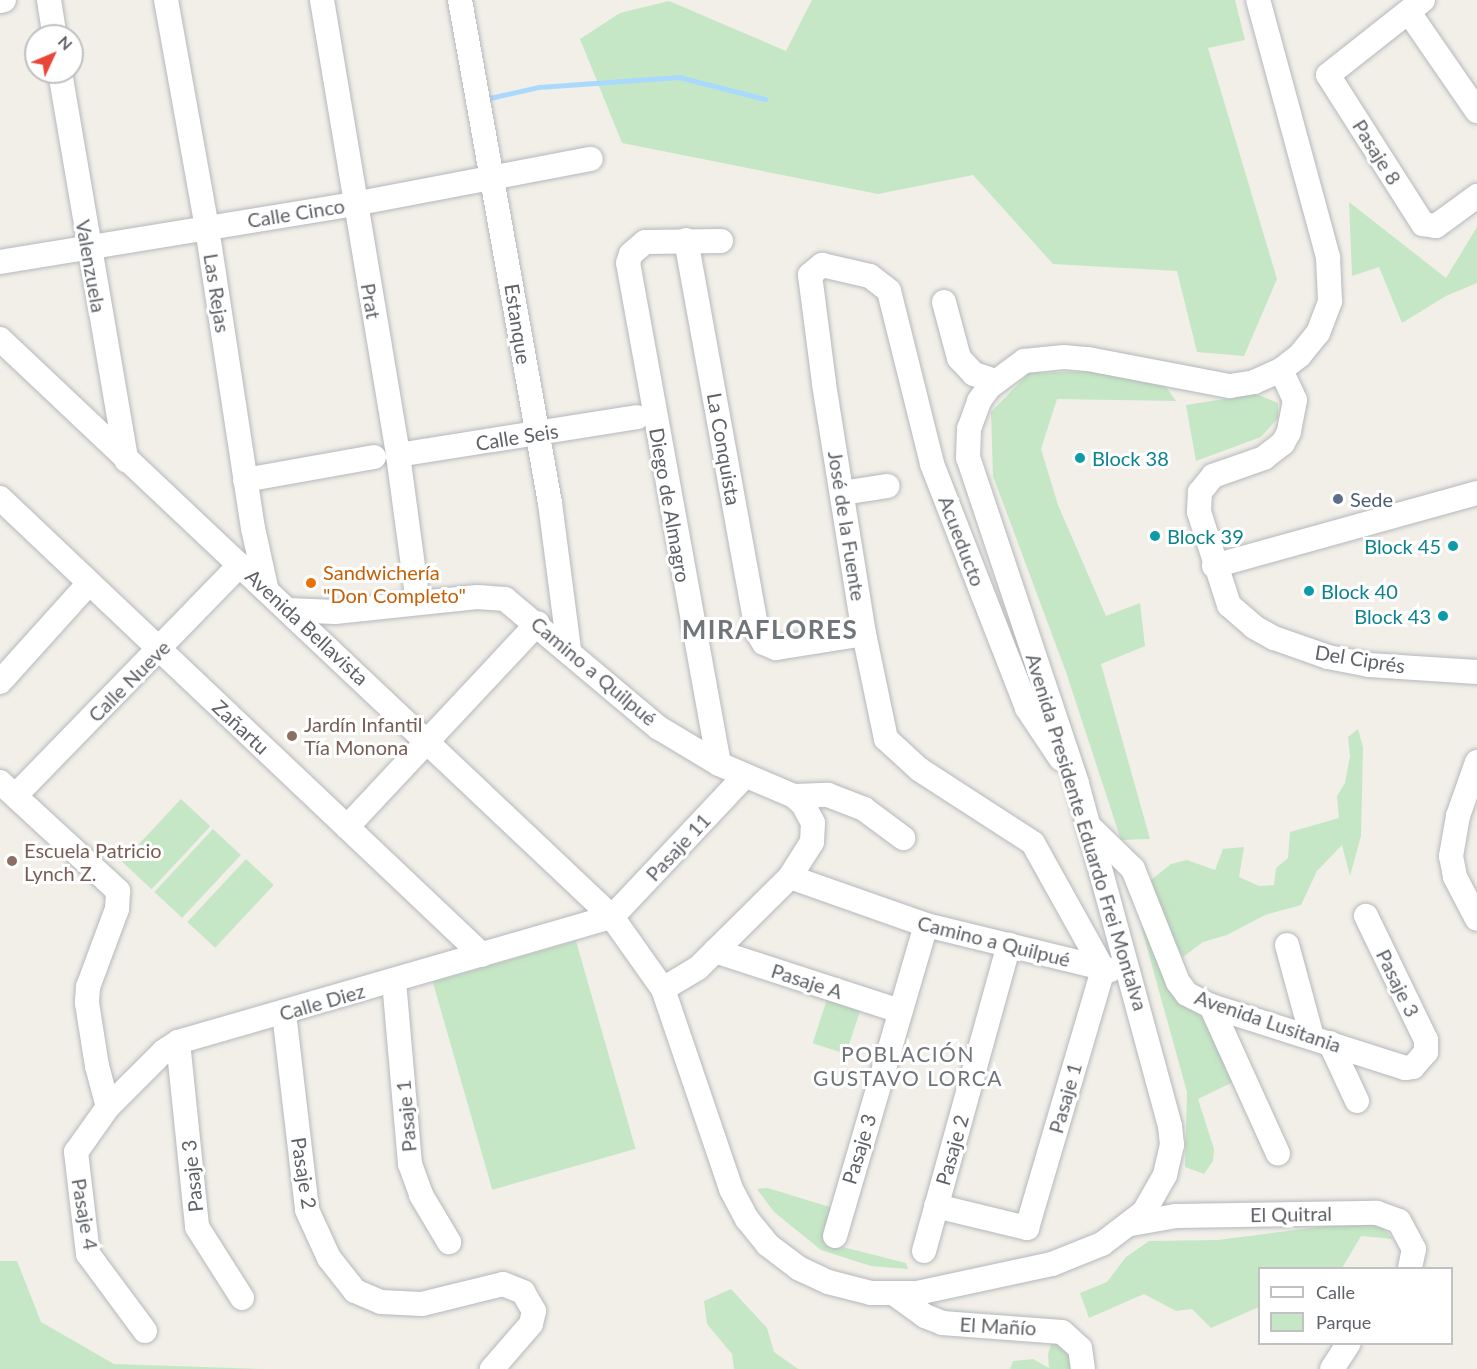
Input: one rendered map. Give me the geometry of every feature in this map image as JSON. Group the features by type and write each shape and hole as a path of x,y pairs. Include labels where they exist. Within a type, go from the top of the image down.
{"street":[{"path":"49,0 53,24"},
{"name":"Las Rejas","path":"166,0 207,228 245,480 266,587"},
{"name":"Prat","path":"322,0 354,204 386,456 418,603"},
{"name":"Estanque","path":"460,0 494,179 536,435 550,503 569,649"},
{"name":"Avenida Presidente Eduardo Frei Montalva","path":"612,917 663,989 730,1189 747,1219 768,1245 798,1268 828,1282 871,1293 896,1295 950,1287 1052,1264 1102,1244 1131,1224 1154,1198 1172,1145 1162,1085 1077,783 968,458 973,413 995,381 1024,361 1064,357 1230,386 1254,382 1281,370 1300,355 1318,333 1330,301 1331,279 1309,178 1258,0"},
{"path":"1416,7 1473,97"},
{"name":"Pasaje 8","path":"1416,7 1328,75 1416,216 1430,227 1443,223 1477,196"},
{"name":"Valenzuela","path":"62,84 88,248 126,460"},
{"name":"Calle Cinco","path":"0,262 354,204 591,159"},
{"path":"686,240 721,241"},
{"name":"Diego de Almagro","path":"686,240 645,242 637,248 628,263 636,326 719,764"},
{"name":"La Conquista","path":"686,240 757,632 764,643 776,648 864,634"},
{"name":"José de la Fuente","path":"884,285 870,276 822,265 810,275 864,634 886,739 920,770 1033,843 1102,969"},
{"name":"Acueducto","path":"884,285 893,300 932,464 1009,666 1027,708 1077,783"},
{"path":"944,302 959,358 974,374 995,381"},
{"name":"Avenida Bellavista","path":"0,339 126,460 266,587 612,917"},
{"name":"Del Ciprés","path":"1281,370 1295,400 1292,424 1283,443 1264,458 1213,476 1200,492 1199,512 1214,566 1229,605 1254,627 1274,638 1328,657 1369,664 1477,672"},
{"name":"Calle Seis","path":"245,480 637,417"},
{"path":"842,493 886,486"},
{"path":"1214,566 1477,493"},
{"name":"Zañartu","path":"0,498 482,955"},
{"name":"Calle Nueve","path":"8,789 160,650 240,565"},
{"path":"0,682 89,583"},
{"name":"Camino a Quilpué","path":"288,610 335,612 477,597 505,599 538,623 659,728 719,764 794,796"},
{"path":"347,827 538,623"},
{"path":"1477,762 1452,841 1455,877 1469,890 1477,919"},
{"name":"Pasaje 11","path":"612,917 745,776"},
{"path":"8,789 114,884 117,909 88,987 87,1003 97,1066 108,1107"},
{"path":"794,796 828,795 864,809 903,838"},
{"path":"663,989 686,978 790,877 806,856 814,833 809,813 794,796"},
{"name":"Avenida Lusitania","path":"1090,828 1133,869 1178,982 1187,994 1211,1005 1405,1068 1420,1062 1426,1052"},
{"name":"Camino a Quilpué","path":"790,877 926,925 1131,975"},
{"name":"Pasaje 3","path":"1366,916 1426,1040 1426,1052"},
{"name":"Calle Diez","path":"76,1152 108,1107 147,1067 178,1042 612,917"},
{"name":"Pasaje 3","path":"835,1236 926,925"},
{"name":"Pasaje 2","path":"924,1251 1009,945"},
{"path":"1287,945 1322,1040 1357,1101"},
{"name":"Pasaje A","path":"715,951 900,1011"},
{"name":"Pasaje 1","path":"936,1206 1027,1228 1102,969"},
{"name":"Pasaje 1","path":"393,981 410,1164 421,1195 449,1242"},
{"path":"1211,1005 1278,1154"},
{"name":"Pasaje 2","path":"284,1013 307,1210 329,1258 346,1282 368,1297 402,1305 422,1304 503,1284 529,1298 534,1311 531,1324 492,1369"},
{"name":"Pasaje 3","path":"178,1042 197,1227 242,1298"},
{"name":"Pasaje 4","path":"76,1152 88,1254 145,1331"},
{"name":"El Quitral","path":"1131,1224 1176,1216 1377,1213 1398,1221 1414,1249 1410,1267"},
{"name":"El Mañío","path":"896,1295 925,1316 942,1323 1062,1332 1080,1348 1083,1369"},
{"path":"1332,1369 1347,1345"}],"green space":[{"path":"812,0 1235,0 1245,40 1208,48 1277,279 1244,356 1197,352 1177,271 1053,264 973,175 878,194 622,143 580,39 620,13 669,1 786,51"},
{"path":"1349,202 1446,278 1477,227 1477,283 1446,296 1402,323 1379,267 1352,276"},
{"path":"1096,371 1164,384 1176,401 1057,399 1041,449 1058,505 1106,616 1140,603 1145,646 1101,664 1150,839 1121,840 1066,672 993,476 991,412 1029,373"},
{"path":"1256,394 1278,403 1278,418 1261,437 1196,461 1186,405"},
{"path":"1358,729 1363,747 1361,836 1350,876 1342,845 1317,871 1301,905 1265,915 1227,935 1203,942 1183,957 1150,894 1152,879 1171,864 1187,860 1215,870 1223,849 1244,847 1239,877 1259,886 1274,885 1276,868 1288,858 1290,832 1339,818 1337,796 1345,783 1350,756 1348,737"},
{"path":"181,799 210,826 152,889 122,862"},
{"path":"213,829 241,855 182,918 154,892"},
{"path":"246,859 274,885 215,948 187,922"},
{"path":"1141,926 1178,985 1204,1004 1235,1081 1198,1099 1214,1149 1213,1161 1204,1174 1185,1167 1187,1092"},
{"path":"576,941 636,1149 492,1190 433,982"},
{"path":"830,990 863,1001 846,1054 813,1043"},
{"path":"768,1188 836,1209 827,1243 906,1263 908,1269 871,1266 821,1250 774,1212 757,1189"},
{"path":"1342,1224 1379,1224 1393,1239 1361,1236 1343,1267 1258,1267 1258,1307 1211,1328 1192,1309 1176,1311 1144,1294 1089,1318 1080,1293 1107,1282 1126,1257 1149,1241 1218,1240"},
{"path":"0,1261 17,1261 41,1322 114,1364 265,1369 0,1369"},
{"path":"731,1289 767,1328 774,1352 798,1369 734,1369 732,1354 707,1324 704,1301"},
{"path":"1057,1326 1077,1342 1072,1369 1010,1369 1013,1361 1033,1359 1049,1368 1048,1354"}],"waterway":[{"path":"490,98 539,87 679,77 765,99"}],"place":[{"name":"Block 38","path":"1080,458"},
{"name":"Sede","path":"1338,499"},
{"name":"Block 39","path":"1155,536"},
{"name":"Block 45","path":"1453,546"},
{"name":"Sandwichería \"Don Completo\"","path":"311,583"},
{"name":"Block 40","path":"1309,591"},
{"name":"Block 43","path":"1443,616"},
{"name":"Jardín Infantil Tía Monona","path":"292,736"},
{"name":"Escuela Patricio Lynch Z.","path":"12,861"}],"district":[{"name":"MIRAFLORES","path":"770,630"},
{"name":"POBLACIÓN GUSTAVO LORCA","path":"908,1066"}]}
